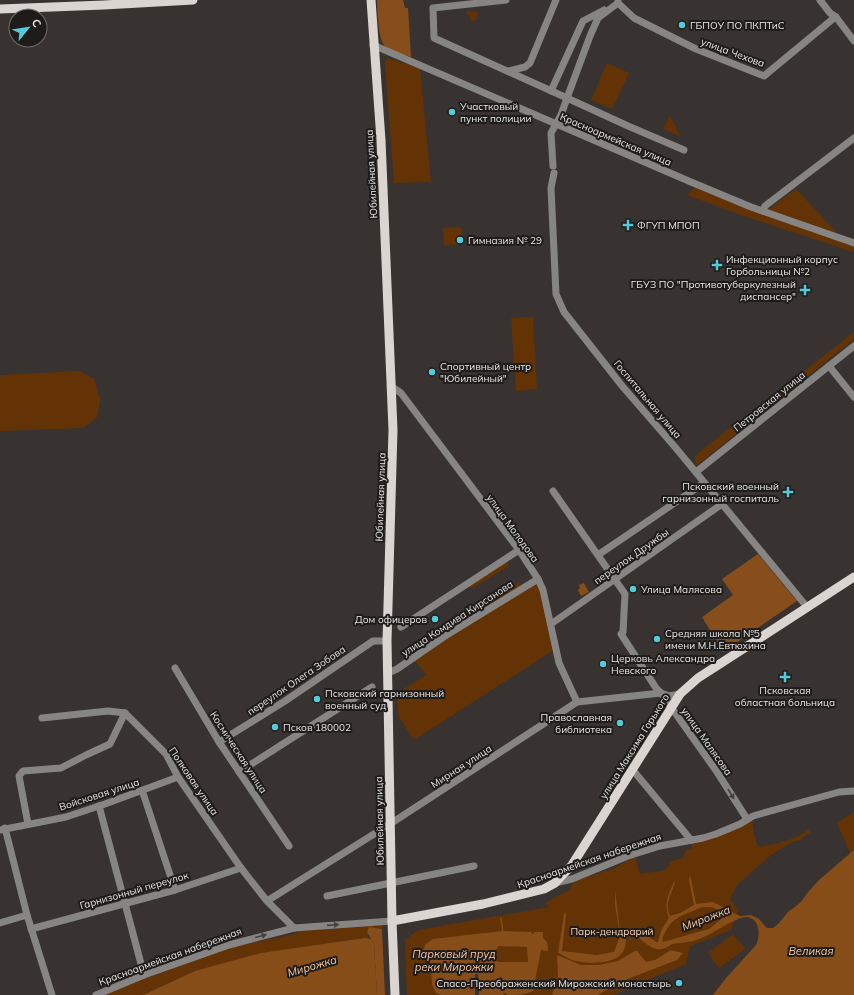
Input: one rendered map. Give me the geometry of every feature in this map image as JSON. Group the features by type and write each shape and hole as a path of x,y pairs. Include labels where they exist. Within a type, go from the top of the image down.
{"main road":[{"path":"0,9 85,3 193,0"},
{"name":"Юбилейная улица","path":"371,0 373,45 381,140 394,430 387,641 392,921 395,995"},
{"name":"улица Максима Горького","path":"555,883 572,864 680,694 698,678 854,577"},
{"name":"Красноармейская набережная","path":"392,921 483,904 536,891 555,883"}],"street":[{"path":"506,0 433,8 434,38 684,150"},
{"path":"508,71 525,68 530,63 556,0"},
{"path":"820,0 836,17 854,41"},
{"path":"551,90 583,21 618,1"},
{"name":"улица Чехова","path":"618,1 634,18 696,49 764,76 836,17"},
{"name":"Госпитальная улица","path":"618,1 598,18 561,115 551,133 554,170 551,188 556,294 564,312 623,387 696,472 807,607"},
{"name":"Красноармейская улица","path":"373,45 691,182 763,211 854,242"},
{"path":"763,211 765,206 854,138"},
{"name":"Петровская улица","path":"696,472 854,346"},
{"path":"829,366 854,397"},
{"name":"улица Молодова","path":"392,387 401,393 519,550 538,579 543,590 559,663 577,702"},
{"name":"переулок Дружбы","path":"598,555 704,482"},
{"name":"улица Малясова","path":"554,491 625,594 623,632 621,634 656,688 718,772 747,819"},
{"name":"переулок Дружбы","path":"551,624 722,504"},
{"path":"401,627 519,550"},
{"name":"улица Комдива Кирсанова","path":"388,673 397,669 444,636 538,579"},
{"name":"переулок Олега Зобова","path":"219,742 373,642 387,641"},
{"name":"Космическая улица","path":"175,668 219,742 289,846"},
{"path":"239,772 372,687"},
{"name":"Мирная улица","path":"267,901 390,824 577,702 661,693 669,696 680,694"},
{"path":"28,824 19,776 23,771 61,768 110,744 125,713 108,711 42,718"},
{"name":"Полковая улица","path":"125,713 166,754 178,776 241,868 267,901 294,928"},
{"path":"632,769 691,840"},
{"name":"Войсковая улица","path":"2,829 66,816 99,806 178,776"},
{"path":"142,790 175,890"},
{"name":"Красноармейская набережная","path":"555,883 572,879 628,856 660,846 716,834 740,824 747,819 838,792 854,791"},
{"path":"99,806 144,975"},
{"path":"2,829 52,995"},
{"path":"326,896 474,866"},
{"name":"Гарнизонный переулок","path":"31,929 175,890 241,868"},
{"path":"0,923 27,915"},
{"name":"Красноармейская набережная","path":"96,995 144,975 229,945 294,928 392,921"}],"green space":[{"path":"467,11 477,12 476,21 470,20 470,15 467,15"},
{"path":"387,58 420,68 431,182 394,183 385,64"},
{"path":"607,63 629,73 612,109 591,100"},
{"path":"670,115 680,136 663,129"},
{"path":"696,187 854,246 854,252 741,215 687,195"},
{"path":"796,189 837,233 768,210"},
{"path":"461,227 462,244 444,245 443,228"},
{"path":"533,317 537,389 516,391 511,318"},
{"path":"854,332 854,339 696,466 695,456"},
{"path":"80,371 94,379 100,399 97,417 83,428 0,431 0,375"},
{"path":"505,559 509,566 471,589 468,583"},
{"path":"519,582 523,588 483,612 481,605"},
{"path":"536,583 541,592 554,650 414,740 399,717 396,694 426,675 415,661 441,641"},
{"path":"854,812 854,850 850,853 837,823"},
{"name":"Парк-дендрарий","path":"752,820 758,847 792,839 809,829 810,833 771,855 737,885 730,899 738,910 731,930 690,946 686,964 614,995 407,995 405,940 418,930 549,907 545,903 569,890 575,881 613,869 635,856 640,874 666,870 671,861 683,858 686,850 692,848 690,841"},
{"path":"384,925 382,929 369,927 368,937 371,939 365,938 343,941 195,971 143,995 103,995 232,947 294,934 299,931"},
{"path":"733,934 745,949 719,968 708,953"}],"shaded area":[{"path":"377,0 403,0 405,8 408,8 411,57 387,48 381,39"},
{"path":"758,554 797,601 723,652 702,617 733,595 722,579"},
{"path":"369,927 382,929 385,995 377,995 374,944 367,932"},
{"path":"671,950 683,953 677,960 617,983 598,995 552,995 558,977 557,955 581,965 599,965 618,961 635,951 637,951 646,962 655,960"}],"water":[{"path":"584,583 589,592 581,596 578,590 580,588 579,585"},
{"name":"Великая","path":"854,850 854,995 713,995 726,978 756,945 759,933 757,925 752,918 747,917 733,921 708,935 691,942 672,944 662,949 653,948 639,938 631,936 626,938 622,953 618,957 606,962 591,963 577,961 558,953 565,912 562,951 597,955 614,952 620,936 615,904 615,890 620,932 622,933 632,929 640,931 658,942 661,931 669,918 667,913 667,903 675,880 668,902 668,911 670,916 680,913 694,905 689,880 690,874 696,904 713,902 740,916 751,915 759,919 767,928 773,928 779,923 788,912 800,903 819,880","holes":["702,907 712,907 724,913 720,920 709,929 663,942 662,940 665,932 677,918"]},
{"name":"Парковый пруд реки Мирожки","path":"503,931 531,932 532,934 534,932 543,932 543,938 547,943 548,951 541,950 533,991 517,995 507,995 504,993 503,995 479,995 478,974 475,974 475,995 441,995 436,993 432,985 431,965 425,959 422,952 426,944 433,939","holes":["499,946 527,947 528,962 498,962 494,959 494,952"]},
{"name":"Мирожка","path":"365,938 371,939 374,944 377,995 143,995 195,971 261,953"}],"pier":[{"path":"475,974 478,974 479,995 475,995"}],"waterway":[{"path":"501,918 503,932"}],"place":[{"name":"ГБПОУ ПО ПКПТиС","path":"682,25"},
{"name":"Участковый пункт полиции","path":"452,112"},
{"name":"ФГУП МПОП","path":"628,225"},
{"name":"Гимназия № 29","path":"460,240"},
{"name":"Инфекционный корпус Горбольницы №2","path":"717,265"},
{"name":"ГБУЗ ПО \"Противотуберкулезный диспансер\"","path":"805,290"},
{"name":"Спортивный центр \"Юбилейный\"","path":"432,372"},
{"name":"Псковский военный гарнизонный госпиталь","path":"788,492"},
{"name":"Улица Малясова","path":"633,589"},
{"name":"Дом офицеров","path":"435,619"},
{"name":"Средняя школа №5 имени М.Н.Евтюхина","path":"657,639"},
{"name":"Церковь Александра Невского","path":"603,664"},
{"name":"Псковская областная больница","path":"785,677"},
{"name":"Псковский гарнизонный военный суд","path":"317,699"},
{"name":"Православная библиотека","path":"620,723"},
{"name":"Псков 180002","path":"275,727"},
{"name":"Спасо-Преображенский Мирожский монастырь","path":"679,983"}]}
